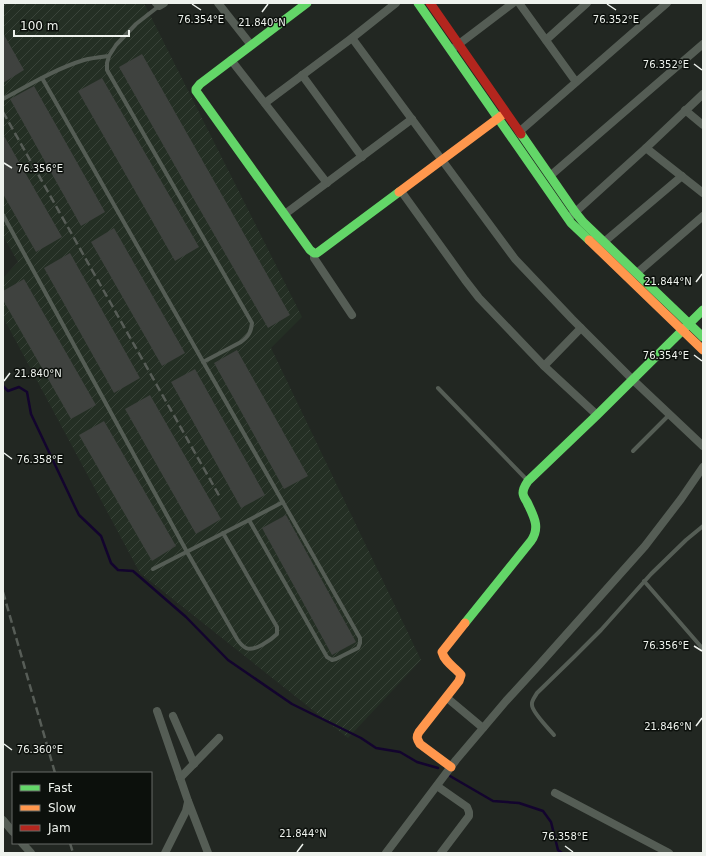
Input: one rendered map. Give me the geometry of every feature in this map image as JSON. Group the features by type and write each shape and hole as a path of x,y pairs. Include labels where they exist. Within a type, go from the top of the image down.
{"street":[{"path":"218,3 251,46"},
{"path":"307,3 200,84 196,91 310,250 314,253 314,258 352,315"},
{"path":"265,103 396,3"},
{"path":"418,3 450,50 501,115 577,230 686,327 703,336"},
{"path":"430,3 491,90 501,115 519,132 575,212 637,273 686,327 703,350"},
{"path":"450,50 513,3"},
{"path":"519,3 576,82"},
{"path":"546,40 587,3"},
{"path":"519,132 667,3"},
{"path":"352,38 515,260 632,380 703,446"},
{"path":"550,176 703,44"},
{"path":"231,60 327,183"},
{"path":"302,75 362,157"},
{"path":"568,218 646,148 703,94"},
{"path":"686,110 703,124"},
{"path":"314,253 318,253 501,115"},
{"path":"285,214 412,119"},
{"path":"646,148 703,193"},
{"path":"604,242 682,176"},
{"path":"401,191 479,298 544,366 597,415"},
{"path":"637,273 703,216"},
{"path":"451,767 416,740 416,736 459,681 461,675 445,659 442,652 532,541 535,534 536,523 523,494 523,490 528,481 703,310"},
{"path":"544,366 581,328"},
{"path":"386,853 451,767 483,728 645,546 702,471"},
{"path":"446,697 483,728"},
{"path":"157,711 188,801 208,853"},
{"path":"172,716 194,764"},
{"path":"180,778 219,738"},
{"path":"437,786 467,807 470,812 469,816 441,853"},
{"path":"555,793 669,853"},
{"path":"165,853 186,811 188,801"},
{"path":"3,820 12,831"},
{"path":"23,844 31,853"}],"lane":[{"path":"160,4 136,24 116,45 109,56 107,70 252,323 250,332 241,342 203,362"},
{"path":"3,99 64,67 85,60 109,56"},
{"path":"42,78 360,638 358,648 336,659 332,660 326,657 249,520"},
{"path":"3,215 187,552 241,645 245,648 251,649 271,641 277,634 277,627 222,533"},
{"path":"438,388 528,481"},
{"path":"633,451 669,415"},
{"path":"153,569 283,502"},
{"path":"554,735 535,712 532,705 533,699 601,630 644,581 686,540 703,526"},
{"path":"644,581 703,649"}],"shaded area":[{"path":"3,3 144,3 302,317 271,348 421,660 348,738 140,573 3,317 3,278 18,262 3,236"}],"building":[{"path":"3,33 24,70 3,83"},
{"path":"142,54 290,315 268,328 119,67"},
{"path":"102,78 199,247 175,261 78,91"},
{"path":"34,86 105,212 81,226 10,99"},
{"path":"3,134 62,237 36,252 3,194"},
{"path":"114,228 185,353 162,366 91,242"},
{"path":"70,253 140,378 114,393 44,268"},
{"path":"24,279 96,405 71,419 3,300 3,291"},
{"path":"237,350 308,476 284,489 214,363"},
{"path":"195,369 265,495 241,508 171,382"},
{"path":"150,395 221,519 196,534 125,409"},
{"path":"104,421 176,546 152,561 79,435"},
{"path":"286,515 356,642 332,655 262,528"}],"waterway":[{"path":"3,386 8,391 19,387 27,392 31,414 79,515 101,536 111,563 118,570 133,571 186,617 228,660 292,704 361,738 376,748 400,752 417,762 438,768"},
{"path":"450,776 493,801 519,803 543,811 551,822 558,850 562,853"}],"railway":[{"path":"3,112 221,499"},
{"path":"3,592 55,772"},
{"path":"70,844 73,853"}],"traffic: fast":[{"path":"307,3 200,84 196,91 310,250 314,253 317,253 399,192"},
{"path":"418,3 571,223 589,240"},
{"path":"521,134 583,222 703,337"},
{"path":"465,623 534,536 536,526 535,521 523,494 524,488 528,481 703,310"}],"traffic: slow":[{"path":"399,192 505,113"},
{"path":"589,240 703,350"},
{"path":"451,767 420,744 417,737 419,732 459,681 461,675 443,656 442,652 465,623"}],"traffic: jam":[{"path":"430,3 521,134"}]}
